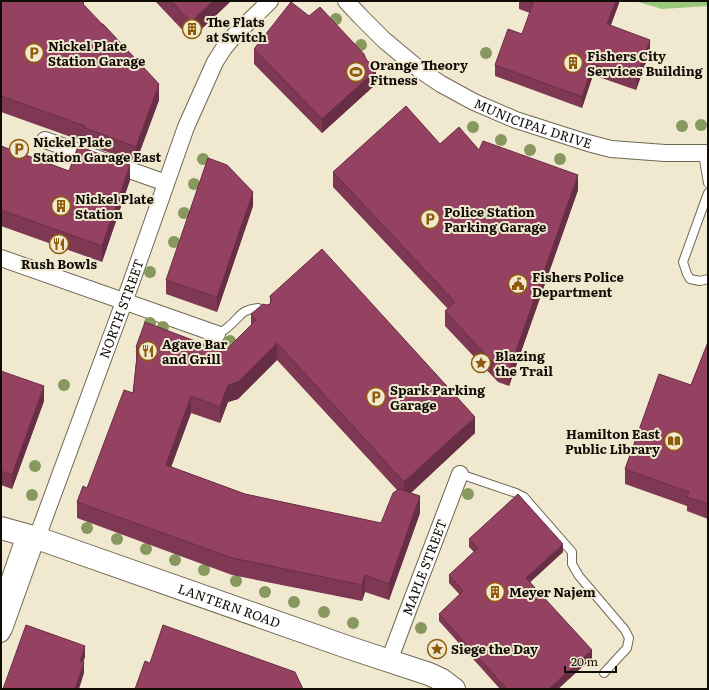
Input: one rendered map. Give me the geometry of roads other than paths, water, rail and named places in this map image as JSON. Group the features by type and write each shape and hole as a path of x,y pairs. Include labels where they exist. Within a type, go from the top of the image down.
{"street":[{"name":"NORTH STREET","path":"1,604 31,536 124,302 186,127 215,62 224,48 234,36 270,1"},
{"name":"MUNICIPAL DRIVE","path":"346,1 384,40 420,70 441,84 474,102 516,120 611,149 665,153 705,153"},
{"path":"45,140 166,183"},
{"path":"1,258 217,334"},
{"name":"MAPLE STREET","path":"389,661 460,474"},
{"name":"LANTERN ROAD","path":"1,528 31,536 335,643 430,674 454,689"},
{"name":"NORTH STREET","path":"1,634 4,629 31,536"}],"lane":[{"path":"705,153 708,183"},
{"path":"708,194 683,262 690,279 700,281 708,279"},
{"path":"217,334 229,326 242,312 258,308 266,316"},
{"path":"460,474 524,497 572,552 572,564 579,576 625,630 629,638 627,648 604,673"}],"place":[{"name":"The Flats at Switch","path":"192,29"},
{"name":"Nickel Plate Station Garage","path":"34,53"},
{"name":"Fishers City Services Building","path":"573,63"},
{"name":"Orange Theory Fitness","path":"356,72"},
{"name":"Nickel Plate Station Garage East","path":"19,149"},
{"name":"Nickel Plate Station","path":"61,206"},
{"name":"Police Station Parking Garage","path":"430,219"},
{"name":"Rush Bowls","path":"59,244"},
{"name":"Fishers Police Department","path":"518,284"},
{"name":"Agave Bar and Grill","path":"148,351"},
{"name":"Blazing the Trail","path":"481,363"},
{"name":"Spark Parking Garage","path":"376,397"},
{"name":"Hamilton East Public Library","path":"674,441"},
{"name":"Meyer Najem","path":"495,592"},
{"name":"Siege the Day","path":"437,649"}]}
